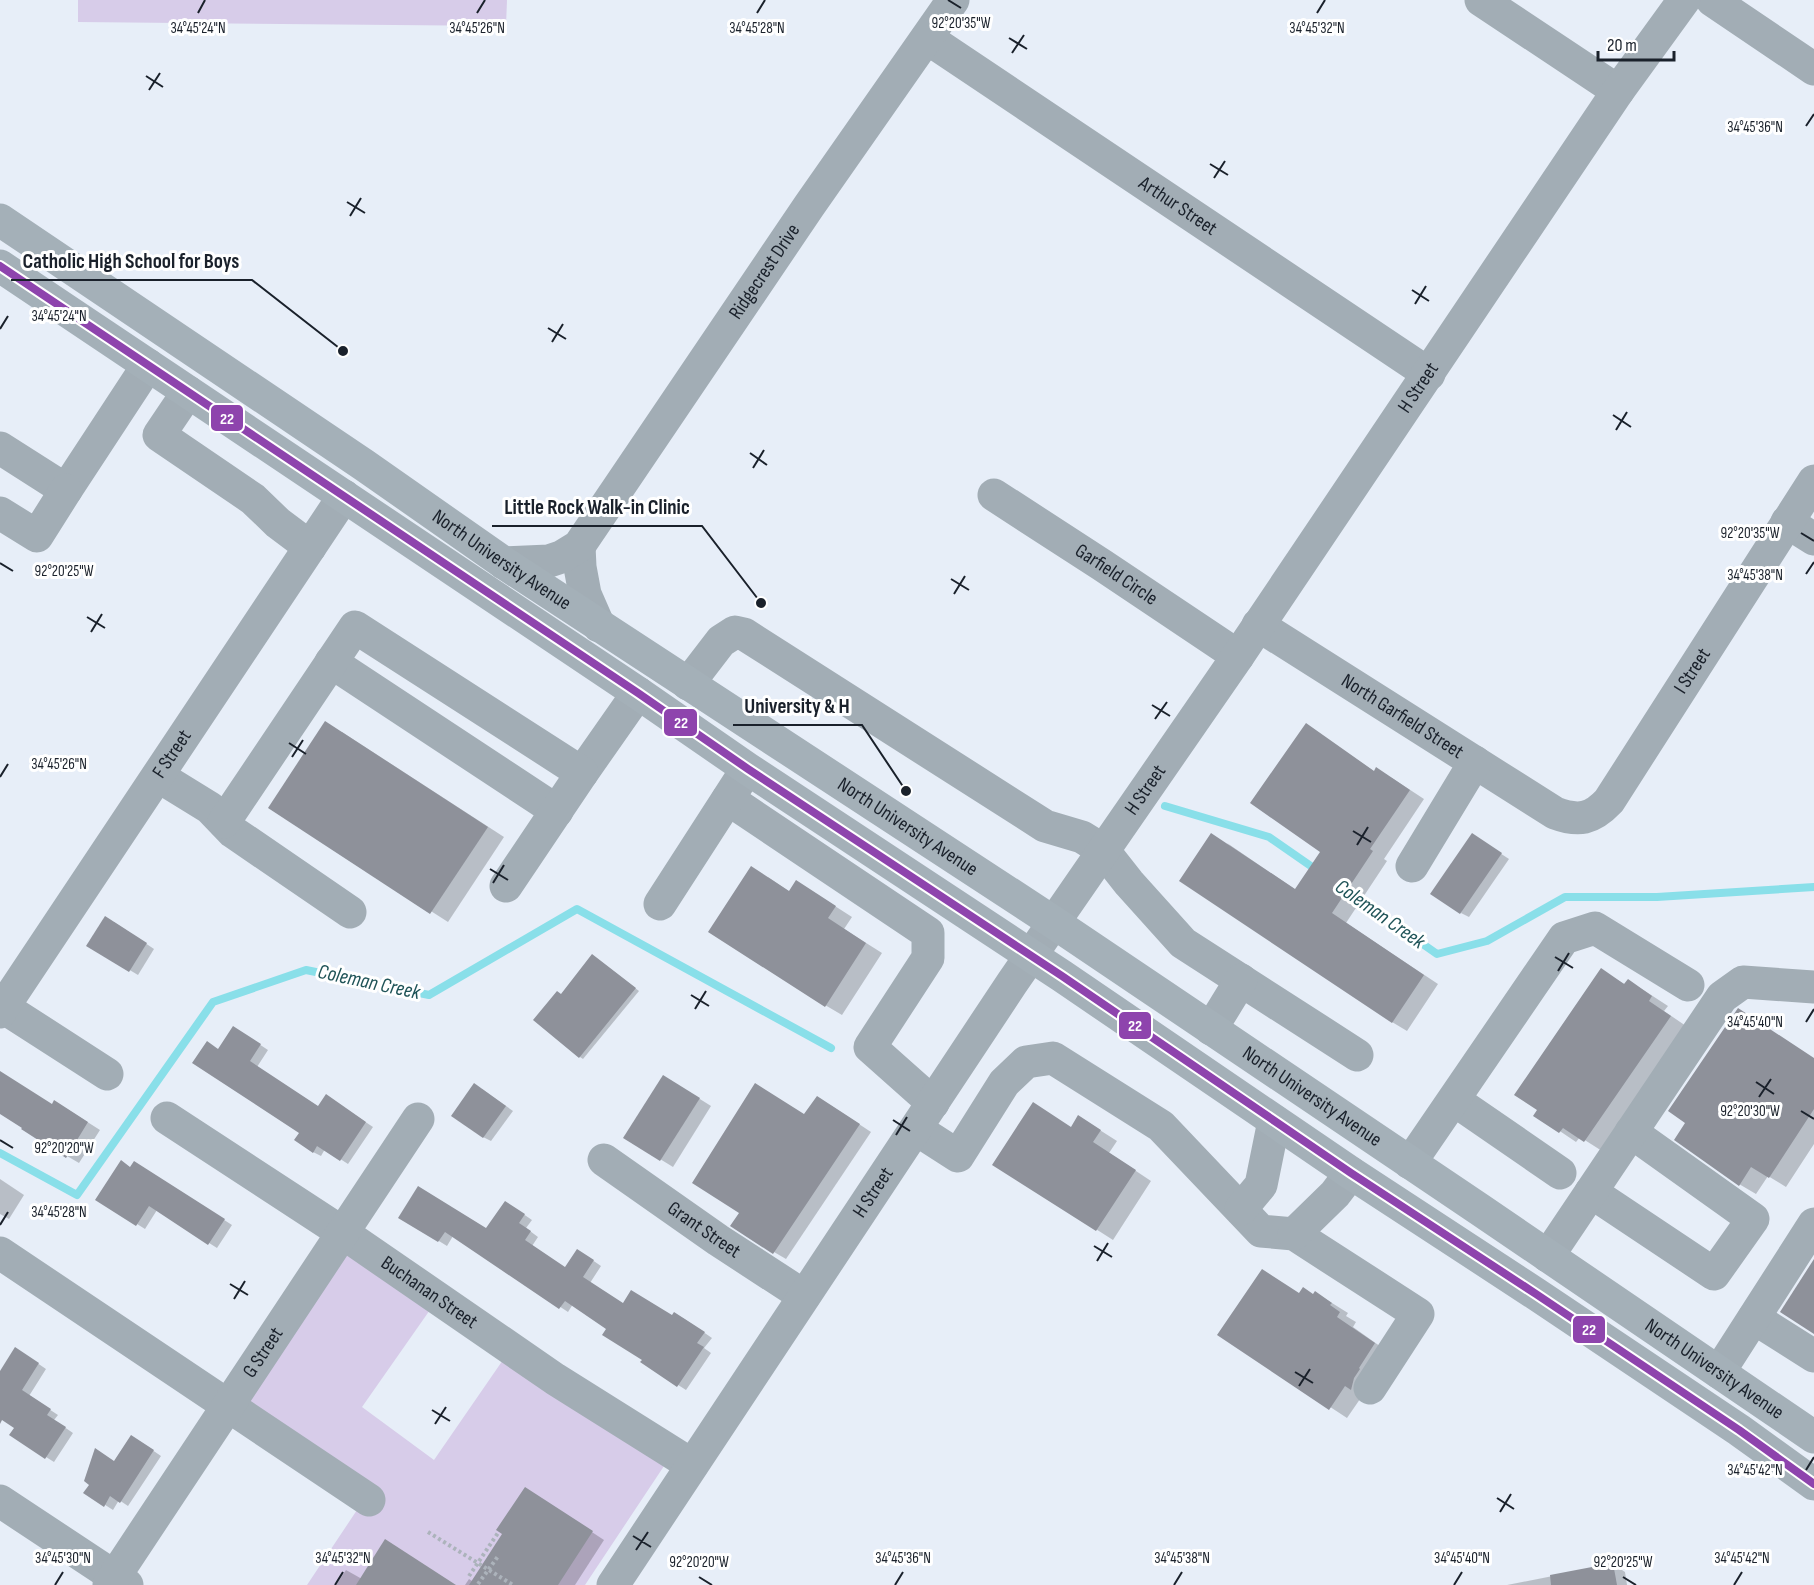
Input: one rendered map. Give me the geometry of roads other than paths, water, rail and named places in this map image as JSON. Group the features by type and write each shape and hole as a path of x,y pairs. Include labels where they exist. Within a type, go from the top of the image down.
{"main road":[{"name":"North University Avenue","path":"0,220 364,465 504,564 1053,922 1814,1437"},
{"name":"North University Avenue","path":"0,266 1351,1173 1738,1430 1814,1484"}],"street":[{"name":"Ridgecrest Drive","path":"504,564 549,561 579,546 809,206 953,0"},
{"path":"1481,0 1618,91"},
{"name":"H Street","path":"613,1585 1053,922 1238,656 1618,91 1684,0"},
{"path":"1712,0 1814,69"},
{"name":"Arthur Street","path":"927,38 1429,374"},
{"path":"0,513 37,536 148,364"},
{"path":"188,392 159,435 253,499 278,523 310,547"},
{"path":"0,448 66,490"},
{"name":"I Street","path":"1547,807 1568,818 1581,818 1600,810 1609,801 1814,481"},
{"name":"Garfield Circle","path":"994,495 1238,656"},
{"name":"F Street","path":"1,1008 344,496"},
{"path":"1787,522 1814,539"},
{"path":"579,546 585,594 599,626"},
{"name":"North Garfield Street","path":"1258,625 1547,807"},
{"path":"224,822 355,627 582,774"},
{"path":"688,684 721,641 735,632 744,634 1045,826 1082,837 1103,850 1129,883 1183,943 1357,1055"},
{"path":"331,662 557,811"},
{"path":"506,886 638,693"},
{"path":"1412,866 1475,762"},
{"path":"660,904 748,769"},
{"path":"158,776 210,808 233,832 350,912"},
{"path":"728,799 928,933 928,958 870,1047 958,1155 1004,1083 1026,1062 1053,1058 1161,1126 1261,1231 1294,1234 1418,1314 1370,1388"},
{"path":"1410,1163 1564,938 1595,928 1688,986"},
{"path":"1211,1029 1241,980"},
{"path":"1548,1256 1722,998 1743,982 1814,987"},
{"path":"1,1008 107,1074"},
{"path":"1454,1100 1560,1173"},
{"name":"Buchanan Street","path":"166,1118 343,1233 555,1379 692,1465"},
{"name":"G Street","path":"116,1582 228,1406 418,1119"},
{"path":"1241,1209 1261,1185 1274,1121"},
{"path":"1591,1192 1714,1274 1753,1219 1631,1132"},
{"name":"Grant Street","path":"604,1160 718,1240 804,1296"},
{"path":"1294,1234 1335,1194 1351,1173"},
{"path":"1719,1372 1814,1224"},
{"path":"0,1253 369,1500"},
{"path":"1754,1318 1814,1356"},
{"path":"0,1501 116,1582"}],"waterway":[{"name":"Coleman Creek","path":"1165,806 1269,837 1318,871"},
{"name":"Coleman Creek","path":"1340,886 1437,954 1487,941 1565,897 1657,897 1814,887"},
{"name":"Coleman Creek","path":"0,1153 77,1195 213,1002 306,970 429,995 577,909 831,1048"}],"place":[{"name":"Catholic High School for Boys","path":"343,351"},
{"name":"Little Rock Walk-in Clinic","path":"761,603"},
{"name":"University & H","path":"906,791"}]}
